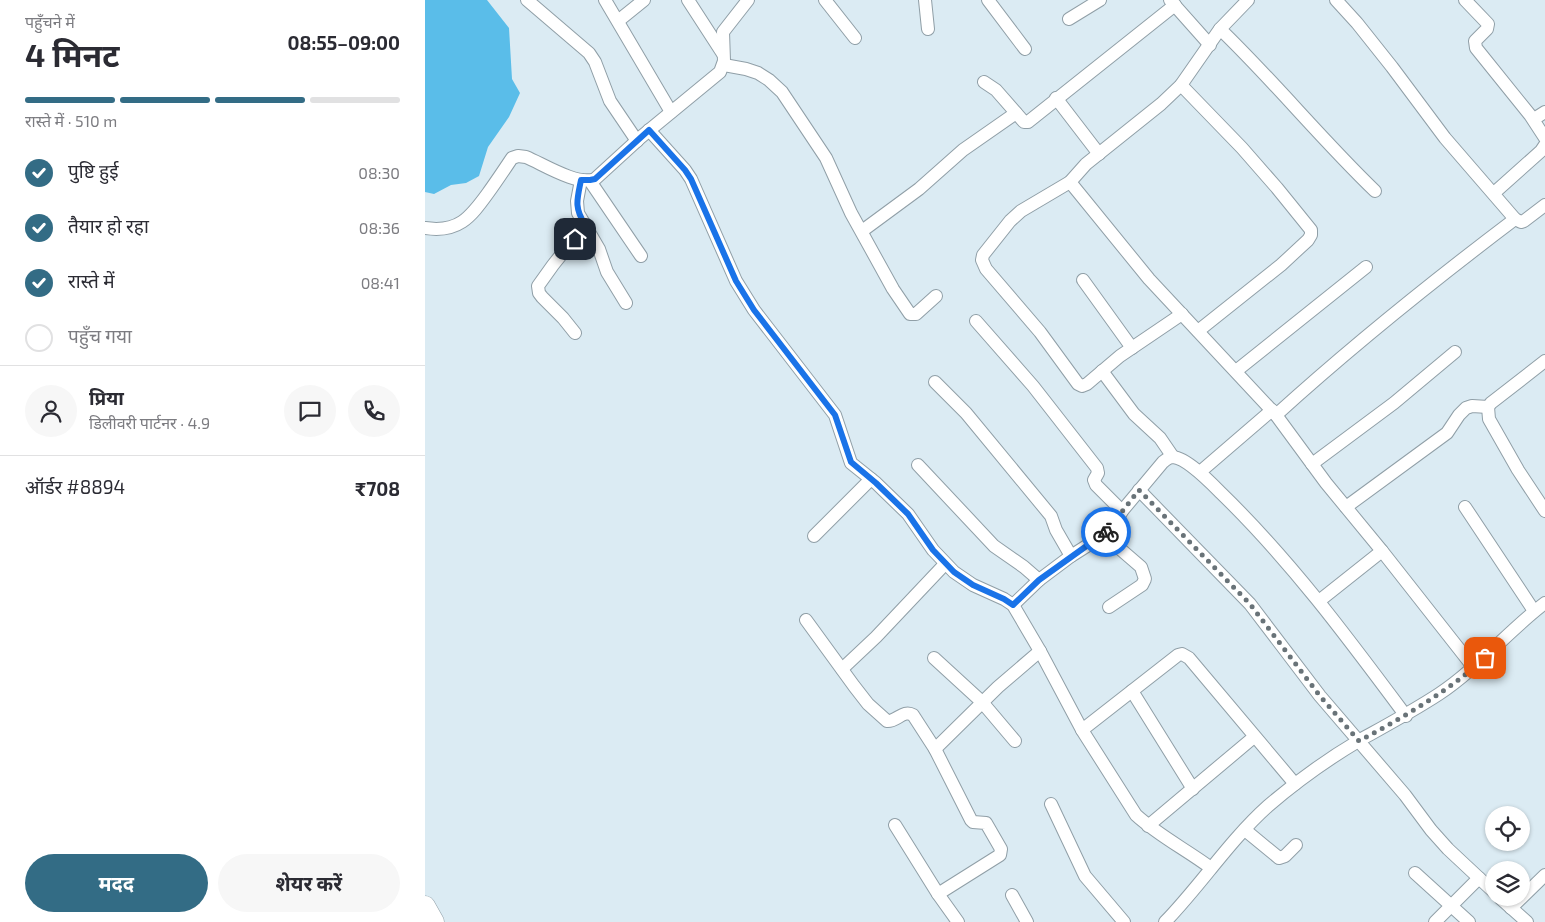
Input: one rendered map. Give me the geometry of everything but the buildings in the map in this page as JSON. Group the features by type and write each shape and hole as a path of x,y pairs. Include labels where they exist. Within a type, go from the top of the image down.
{"main road":[{"path":"425,906 434,922"}],"street":[{"path":"527,0 589,53 595,62 610,101 637,141"},
{"path":"605,0 671,112"},
{"path":"618,21 644,0"},
{"path":"688,0 724,61 752,70 769,80 782,92 826,158 851,213 893,289 910,314 916,314 935,296"},
{"path":"425,228 435,230 448,228 469,218 512,158 518,156 526,157 576,179 595,179 649,130 720,72 724,61 723,32 748,0"},
{"path":"825,0 855,38"},
{"path":"925,0 928,29"},
{"path":"988,0 1025,49"},
{"path":"1069,20 1100,0"},
{"path":"1182,314 1132,348 1082,386 1078,384 1040,332 986,269 982,260 983,255 1021,210 1070,182 1086,164 1161,104 1181,85 1220,29 1248,0"},
{"path":"1336,0 1392,67 1445,138 1495,193 1515,219 1521,222 1524,221 1545,205"},
{"path":"1465,0 1488,26 1475,41 1476,48 1534,119 1545,138"},
{"path":"983,82 996,90 1024,122 1028,122 1172,3 1209,45"},
{"path":"1220,29 1266,76 1341,159 1375,191"},
{"path":"1181,85 1242,148 1311,230 1311,236 1308,240 1281,265 1198,331"},
{"path":"1057,98 1099,154"},
{"path":"1534,119 1545,112"},
{"path":"862,231 919,189 963,150 1016,114"},
{"path":"649,130 685,170 696,190 740,288 754,310 831,409 841,429 851,462 908,514 945,564 973,585 1013,605 1082,730 1136,815 1148,826 1211,868"},
{"path":"1495,193 1545,145"},
{"path":"586,180 577,206 578,213 599,249 607,272 626,303"},
{"path":"586,180 641,256"},
{"path":"1070,182 1125,251 1274,413 1312,464 1474,668"},
{"path":"1200,472 1515,219"},
{"path":"575,333 542,297 538,286 585,225"},
{"path":"1236,371 1366,267"},
{"path":"1083,280 1132,348"},
{"path":"976,321 1033,386 1091,460 1098,471 1094,478 1096,485 1122,511"},
{"path":"1312,464 1394,403 1455,352"},
{"path":"1545,361 1488,407 1489,418 1545,510"},
{"path":"1102,371 1134,414 1160,438 1173,457 1200,472 1273,546 1319,601 1405,716"},
{"path":"935,382 966,413 1051,516 1055,530 1071,556"},
{"path":"1346,507 1447,433 1466,408 1472,406 1488,407"},
{"path":"1013,605 1039,580 1071,556 1104,535 1163,462 1173,457"},
{"path":"918,465 994,546 1039,580"},
{"path":"814,536 871,479"},
{"path":"1139,490 1250,604 1320,696 1405,794 1431,830 1448,849 1485,884"},
{"path":"1465,507 1534,611"},
{"path":"1104,535 1141,567 1145,579 1142,585 1109,607"},
{"path":"1319,601 1382,551"},
{"path":"842,669 876,637 945,564"},
{"path":"1165,922 1245,830 1295,784 1359,741 1405,716 1441,693 1474,668 1534,611 1545,603"},
{"path":"806,620 868,704 887,721 893,721 909,713 913,715 935,749 971,820 973,822 986,822 1001,852 997,857 938,894"},
{"path":"935,749 982,702 1040,651"},
{"path":"1082,730 1178,655 1185,655 1295,784"},
{"path":"933,658 982,702 1015,741"},
{"path":"1131,691 1193,789"},
{"path":"1148,826 1255,737"},
{"path":"1051,804 1085,876 1123,922"},
{"path":"895,825 938,894 958,922"},
{"path":"1245,830 1279,858 1285,856 1296,845"},
{"path":"1415,873 1469,922"},
{"path":"1527,922 1511,908 1545,875"},
{"path":"1435,922 1479,878"},
{"path":"1011,895 1027,922"}],"water":[{"path":"425,0 487,0 509,28 512,79 520,93 509,117 488,147 479,176 466,183 451,185 434,194 425,192"}],"way so far":[{"path":"1106,532 1139,490 1250,604 1320,696 1359,741 1429,701 1485,658"}],"route":[{"path":"575,239 585,225 578,213 577,206 581,180 595,179 649,130 691,179 736,281 754,310 835,415 851,462 908,514 933,550 954,572 973,585 1013,605 1039,580 1106,532"}]}
